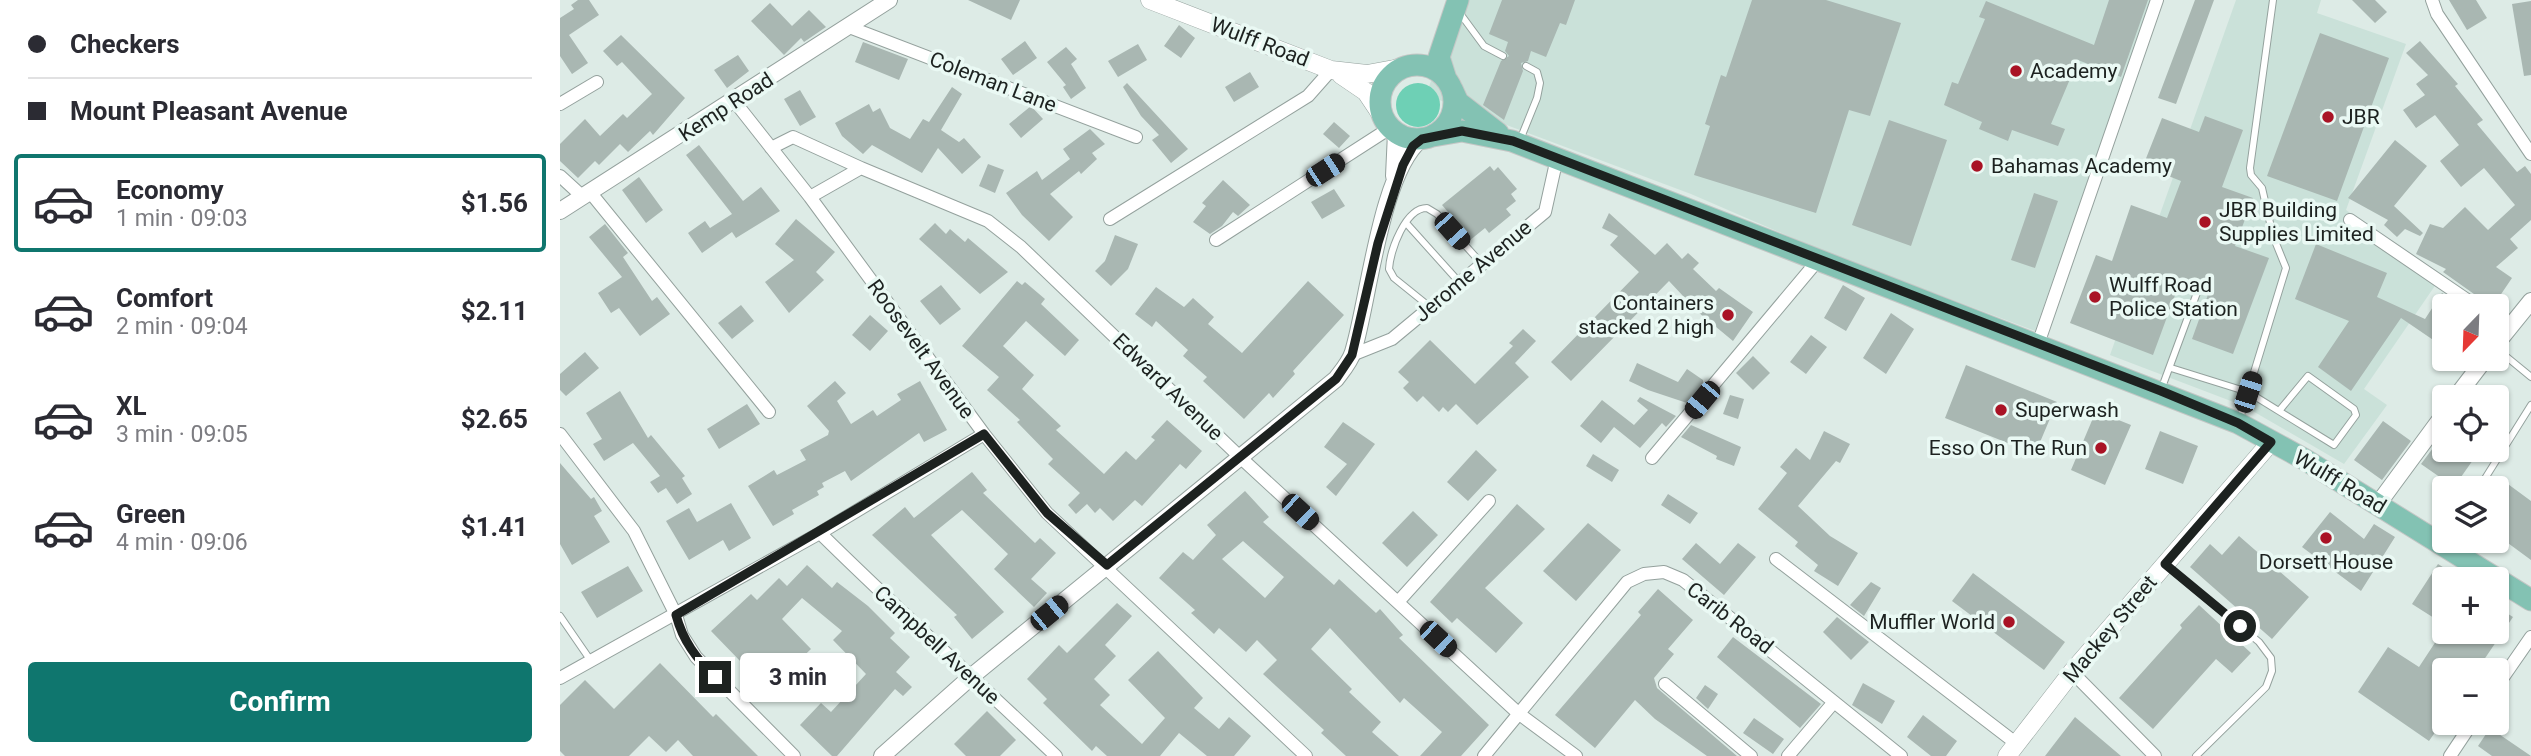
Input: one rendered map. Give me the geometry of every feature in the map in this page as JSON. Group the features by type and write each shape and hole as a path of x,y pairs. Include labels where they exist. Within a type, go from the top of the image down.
{"main road":[{"name":"Wulff Road","path":"1150,0 1331,70 1366,92 1389,126"},
{"path":"1453,3 1439,57 1454,107 1451,119 1427,138 1389,126 1381,92 1394,73 1407,66 1427,46 1453,3"},
{"name":"Wulff Road","path":"1331,70 1367,74 1407,66"},
{"path":"1407,66 1426,66 1448,81"},
{"name":"Wulff Road","path":"1448,81 1458,102 1475,117 1516,142"},
{"name":"Wulff Road","path":"1427,138 1462,131 1516,142 2161,391 2238,423 2432,535"},
{"name":"Mackey Street","path":"2012,750 2072,672 2271,442"},
{"name":"Wulff Road","path":"2461,553 2531,600"}],"street":[{"name":"Kemp Road","path":"560,211 735,102 889,0"},
{"path":"2038,344 2157,0"},
{"path":"2431,0 2444,25 2531,154"},
{"name":"Coleman Lane","path":"849,27 1136,136"},
{"path":"1110,219 1308,96 1331,70"},
{"path":"560,104 597,82"},
{"name":"Roosevelt Avenue","path":"735,102 810,197 984,434 1047,513 1107,565 1306,756"},
{"path":"1389,126 1392,193"},
{"path":"1216,240 1389,126"},
{"name":"Edward Avenue","path":"771,148 793,137 988,221 1021,247 1241,457 1518,713 1576,756"},
{"path":"882,756 972,676 1336,379 1352,355 1392,193 1410,152 1427,138"},
{"name":"Jerome Avenue","path":"1352,355 1392,339 1545,212 1557,158"},
{"path":"810,197 862,168"},
{"path":"560,176 587,194 769,411"},
{"path":"2350,220 2458,294"},
{"path":"1652,458 1819,259"},
{"path":"2510,319 2531,301"},
{"path":"2465,385 2476,371"},
{"path":"2378,504 2432,431"},
{"path":"560,434 634,531 676,615 681,635 696,657 793,756"},
{"path":"560,678 820,533 984,434"},
{"path":"1398,602 1489,501"},
{"name":"Campbell Avenue","path":"820,533 923,635 972,676 1056,756"},
{"path":"1776,559 2012,750"},
{"name":"Carib Road","path":"1483,756 1627,582 1644,574 1664,572 1706,597 1901,756"},
{"path":"2509,669 2531,637"},
{"path":"2072,672 2155,756"},
{"path":"1665,684 1751,756"},
{"path":"1788,756 1834,702"},
{"path":"2452,755 2464,735"}],"lane":[{"path":"2238,423 2286,268 2273,236 2262,188 2251,175 2250,168 2273,0"},
{"path":"1453,3 1484,46 1503,56"},
{"path":"1516,142 1541,83 1537,72 1526,66"},
{"path":"1430,307 1394,278 1389,269 1398,237 1414,212 1427,208 1437,214 1482,264"},
{"path":"1407,224 1460,283"},
{"path":"2161,391 2198,290"},
{"path":"2510,360 2531,377"},
{"path":"2171,368 2248,392 2334,445 2356,415 2354,410 2308,376 2279,411"},
{"path":"2487,476 2531,405"},
{"path":"2165,564 2259,642 2271,658 2272,671 2266,687 2196,756"},
{"path":"560,616 591,661"}],"shaded area":[{"path":"1460,0 2151,0 2035,331 1830,254 1691,194 1426,95"},
{"name":"JBR","path":"2236,0 2321,0 2317,13 2406,44 2346,210 2441,277 2364,389 2387,405 2344,464 2244,406 2110,355"}],"green space":[{"path":"1418,83 1427,84 1434,89 1439,96 1439,114 1434,121 1427,126 1418,127 1409,126 1402,121 1397,114 1396,105 1397,96 1402,89 1409,84"}],"building":[{"path":"578,0 589,0 599,15 569,35 588,63 572,74 560,56 560,18 574,9 571,5"},
{"path":"968,0 1020,0 1011,20"},
{"path":"1502,0 1575,0 1566,25 1560,23 1546,57 1531,51 1528,61 1521,63 1523,71 1504,120 1483,105 1501,61 1509,56 1505,51 1508,42 1489,34"},
{"path":"1752,0 1826,0 1901,23 1870,116 1849,110 1816,213 1694,175 1710,126 1705,124 1721,75 1726,77"},
{"name":"Academy","path":"2109,0 2148,0 2121,77 2078,60 2051,124 2065,129 2058,146 2012,130 2008,141 1979,129 1982,122 1944,105 1952,82 1958,84 1985,19 1979,17 1986,1 2094,45"},
{"path":"2195,0 2214,0 2176,104 2158,98"},
{"path":"2352,0 2375,0 2387,12 2375,23"},
{"path":"2449,0 2476,0 2487,18 2467,30"},
{"path":"2531,1 2531,75 2524,76 2512,4"},
{"path":"770,3 792,26 809,10 826,27 804,42 801,38 784,55 751,21"},
{"path":"1179,25 1195,38 1181,58 1164,46"},
{"name":"JBR","path":"2320,33 2389,58 2337,201 2267,176"},
{"path":"621,35 685,98 653,135 650,131 628,152 620,144 599,165 595,161 578,178 560,161 560,144 585,119 600,136 623,114 627,118 652,94 622,62 617,66 603,51"},
{"path":"1025,41 1037,58 1013,75 1001,59"},
{"path":"2420,41 2458,84 2455,86 2483,120 2477,124 2517,172 2525,166 2531,174 2531,220 2510,239 2518,248 2496,267 2512,278 2501,294 2474,294 2443,272 2446,269 2416,254 2430,224 2443,228 2465,207 2488,230 2515,205 2484,168 2461,187 2440,161 2459,145 2435,115 2416,128 2403,110 2425,95 2416,84 2428,75 2406,53"},
{"path":"863,42 908,59 899,80 855,62"},
{"path":"1138,44 1147,60 1118,77 1108,61"},
{"path":"1066,47 1077,59 1071,64 1086,88 1071,99 1063,87 1066,85 1047,62"},
{"path":"738,55 749,71 727,88 714,70"},
{"path":"1250,72 1259,87 1234,102 1225,87"},
{"path":"1127,83 1188,149 1171,163 1152,140 1159,135 1141,116 1123,87"},
{"path":"952,87 962,94 941,130 959,142 964,138 981,157 962,174 938,148 922,173 872,145 863,154 842,136 835,123 869,104 873,112 880,108 890,128 910,139 923,119 929,122"},
{"path":"800,90 816,117 800,126 784,99"},
{"path":"1031,106 1043,119 1021,138 1009,124"},
{"name":"JBR Building Supplies Limited","path":"2205,116 2243,130 2222,187 2253,198 2235,246 2269,258 2233,354 2192,339 2210,289 2181,279 2153,355 2070,323 2096,255 2112,261 2131,205 2167,218 2181,181 2143,166 2162,118 2199,132"},
{"path":"1889,120 1947,140 1911,246 1852,225"},
{"path":"1334,122 1350,136 1339,148 1323,134"},
{"path":"1090,129 1105,144 1092,153 1097,159 1081,174 1079,171 1050,194 1073,217 1049,241 1022,215 1006,193 1037,171 1042,180 1070,159 1063,149"},
{"path":"2395,140 2427,166 2394,206 2423,233 2420,236 2405,229 2397,237 2384,225 2388,220 2348,198"},
{"path":"699,145 743,201 761,187 780,211 736,238 732,232 702,253 688,233 705,221 710,228 732,214 686,155"},
{"path":"988,164 1004,170 995,193 979,186"},
{"path":"1490,166 1494,171 1498,167 1517,189 1511,194 1516,201 1506,209 1511,215 1489,233 1485,228 1469,241 1450,220 1453,218 1442,205"},
{"path":"639,177 663,210 646,223 622,190"},
{"path":"1223,180 1250,205 1238,216 1233,212 1222,226 1210,234 1193,222 1206,206 1202,203"},
{"path":"1334,189 1345,206 1322,219 1311,202"},
{"path":"2034,193 2058,201 2035,268 2011,260"},
{"path":"1609,213 1655,255 1667,243 1682,259 1688,253 1699,263 1693,269 1716,291 1719,288 1753,312 1733,341 1698,312 1669,281 1571,381 1551,362 1639,272 1610,245 1618,236 1602,228"},
{"path":"796,219 835,252 816,272 824,280 789,313 765,282 794,260 775,244"},
{"path":"935,223 946,234 950,229 965,242 968,238 1008,272 980,294 919,239"},
{"path":"605,224 628,253 623,257 652,301 657,297 670,314 640,336 619,308 611,313 598,293 622,277 589,237"},
{"path":"1115,235 1138,244 1128,269 1111,286 1095,271 1105,261"},
{"path":"2316,244 2387,273 2377,297 2425,319 2432,308 2432,339 2401,318 2351,391 2318,367 2349,321 2295,299"},
{"path":"1017,281 1022,285 1025,282 1045,299 1041,304 1079,340 1065,356 1026,321 1003,346 1034,375 1022,389 1061,426 1056,430 1104,474 1126,451 1136,460 1155,440 1151,437 1167,420 1202,451 1186,469 1180,464 1142,506 1135,500 1113,521 1100,508 1095,513 1087,504 1076,514 1068,505 1080,493 1048,464 1053,459 1017,422 1020,420 987,390 999,377 962,346"},
{"path":"1308,281 1344,315 1293,371 1295,374 1273,398 1269,393 1244,419 1203,381 1207,377 1183,356 1188,350 1156,321 1152,327 1135,314 1156,287 1184,307 1193,298 1214,317 1208,324 1242,353"},
{"path":"941,285 961,309 940,325 920,301"},
{"path":"1843,285 1865,298 1846,331 1824,318"},
{"path":"741,305 754,321 732,339 718,323"},
{"path":"1891,313 1914,329 1886,374 1863,358"},
{"path":"870,315 888,331 870,351 852,335"},
{"path":"1523,329 1536,341 1515,363 1529,377 1477,425 1456,404 1448,412 1443,407 1439,412 1423,396 1417,402 1403,388 1409,382 1398,372 1430,340 1475,384 1513,346 1509,343"},
{"path":"1811,335 1827,347 1806,374 1790,362"},
{"path":"585,352 599,368 566,396 560,390 560,374"},
{"path":"1753,356 1770,373 1753,390 1736,373"},
{"path":"1637,363 1678,382 1687,369 1703,380 1703,384 1687,403 1629,381"},
{"name":"Superwash","path":"1966,365 2057,402 2035,454 1945,418"},
{"path":"835,381 846,393 837,401 851,424 873,410 877,416 901,400 897,394 920,381 947,430 924,442 919,433 851,481 845,471 822,483 824,487 817,491 819,495 792,510 794,514 773,526 748,486 774,470 777,475 806,460 800,450 828,435 829,431 807,406"},
{"path":"620,391 648,438 651,435 685,476 682,478 692,494 677,504 666,488 658,493 650,482 660,476 633,443 604,461 593,444 602,439 586,413"},
{"path":"1730,395 1744,399 1738,419 1723,414"},
{"path":"1640,397 1676,416 1666,427 1662,423 1640,448 1614,427 1601,443 1580,426 1602,400 1634,425 1648,410 1637,401"},
{"path":"747,404 760,424 719,449 707,429"},
{"name":"Esso On The Run","path":"2096,411 2131,425 2105,485 2071,470"},
{"path":"2383,421 2411,441 2382,480 2354,460"},
{"path":"1343,422 1375,444 1336,496 1326,487 1347,464 1324,447"},
{"path":"1691,425 1741,447 1734,466 1716,459 1717,456 1681,437"},
{"path":"1824,431 1850,444 1840,463 1836,461 1798,506 1830,536 1858,553 1838,586 1814,571 1818,565 1795,546 1798,542 1758,509 1787,473 1780,467 1796,448 1810,460"},
{"path":"2160,431 2198,446 2183,484 2145,469"},
{"path":"2432,449 2432,462 2472,462 2462,476 2438,476 2421,464"},
{"path":"1476,450 1497,470 1468,501 1447,482"},
{"path":"1593,454 1619,470 1612,482 1586,466"},
{"path":"560,463 591,499 594,497 602,511 594,516 610,542 572,565 560,544"},
{"path":"972,472 987,490 983,493 1035,543 1040,538 1056,553 1031,579 1047,593 1034,607 994,569 1008,554 962,510 931,535 1004,612 972,639 954,617 957,615 872,535 905,507 914,518"},
{"path":"2509,485 2531,501 2531,560 2509,544"},
{"path":"1245,491 1269,517 1263,522 1334,585 1339,579 1376,613 1380,609 1403,635 1399,638 1489,725 1461,756 1420,756 1442,732 1404,698 1400,703 1330,628 1311,649 1352,689 1349,692 1381,722 1372,732 1399,756 1346,756 1321,733 1324,730 1263,674 1277,660 1257,640 1246,652 1219,628 1214,634 1191,613 1195,610 1159,578 1183,552 1193,560 1216,535 1207,525","holes":["1243,541 1284,577 1265,598 1222,559"]},
{"path":"1668,494 1698,513 1690,524 1661,505"},
{"path":"731,503 751,538 729,551 723,540 689,560 666,521 689,508 697,522"},
{"path":"1517,504 1545,529 1485,588 1523,623 1496,653 1457,618 1452,623 1430,602"},
{"path":"1413,511 1438,535 1407,567 1382,543"},
{"path":"2330,512 2364,539 2374,524 2395,537 2361,591 2302,547"},
{"path":"1588,523 1621,550 1576,601 1543,571"},
{"path":"2239,536 2309,597 2272,639 2190,567 2210,544 2222,555"},
{"path":"1696,543 1720,564 1738,543 1756,557 1724,595 1682,559"},
{"path":"807,565 832,588 837,582 868,606 895,633 890,638 910,657 896,672 912,687 903,696 895,689 837,756 832,756 800,725 821,703 831,712 866,674 833,640 842,631 802,598 782,619 811,649 768,690 711,631 751,594 757,600 779,578 787,586"},
{"path":"628,566 643,591 597,618 581,592"},
{"name":"Muffler World","path":"1973,573 2065,642 2044,670 1952,601"},
{"path":"2432,573 2432,617 2412,604"},
{"path":"1871,582 1881,588 1864,616 1850,605"},
{"path":"1658,589 1693,620 1668,649 1674,654 1654,678 1657,688 1737,756 1707,756 1655,719 1635,700 1595,748 1555,715 1641,615 1638,612"},
{"path":"1117,603 1132,616 1105,645 1116,656 1094,679 1110,695 1100,705 1142,744 1165,718 1128,680 1158,651 1203,698 1194,708 1219,729 1229,717 1251,736 1234,756 1207,756 1179,733 1160,756 1107,756 1096,746 1092,751 1043,703 1047,699 1027,679 1059,645 1067,653"},
{"path":"2199,605 2251,653 2232,673 2216,659 2153,729 2119,698 2182,628 2180,625"},
{"path":"1837,617 1869,642 1851,660 1823,632"},
{"path":"1733,637 1821,704 1800,728 1717,657"},
{"path":"2434,644 2495,644 2485,658 2432,658 2433,735 2429,741 2358,692 2388,647 2419,667"},
{"path":"660,663 713,717 716,714 758,756 693,756 678,740 666,752 649,736 629,756 565,756 560,751 560,705 585,680 614,709"},
{"path":"1863,683 1895,701 1882,724 1852,705"},
{"path":"1705,685 1718,694 1708,709 1696,698"},
{"path":"987,711 1016,740 1000,756 966,756 954,744"},
{"path":"1923,715 1957,741 1946,756 1931,756 1907,737"},
{"path":"2075,717 2121,756 2045,756"},
{"path":"1754,718 1784,739 1773,754 1743,733"},
{"path":"2485,735 2500,735 2531,756 2492,756 2478,746"}],"place":[{"name":"Academy","path":"2016,71"},
{"name":"JBR","path":"2328,117"},
{"name":"Bahamas Academy","path":"1977,166"},
{"name":"JBR Building Supplies Limited","path":"2205,222"},
{"name":"Wulff Road Police Station","path":"2095,297"},
{"name":"Containers stacked 2 high","path":"1728,315"},
{"name":"Superwash","path":"2001,410"},
{"name":"Esso On The Run","path":"2101,448"},
{"name":"Dorsett House","path":"2326,538"},
{"name":"Muffler World","path":"2009,622"}],"route":[{"path":"715,677 696,657 681,635 676,615 820,533 984,434 1047,513 1107,565 1308,405 1336,379 1352,355 1378,243 1403,165 1413,146 1422,139 1446,132 1462,131 1480,132 1513,141 1672,201 2161,391 2238,423 2271,442 2165,564 2240,626"}]}
